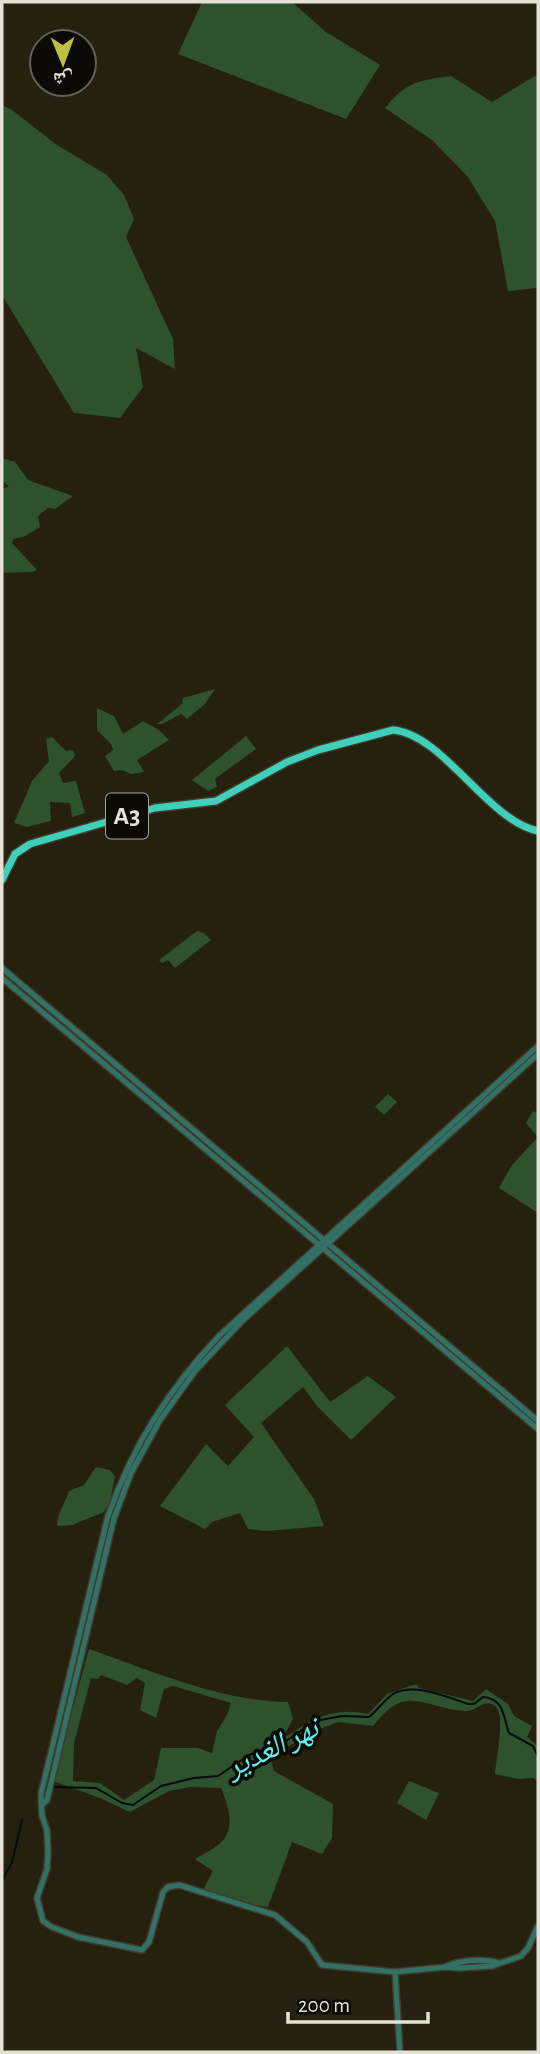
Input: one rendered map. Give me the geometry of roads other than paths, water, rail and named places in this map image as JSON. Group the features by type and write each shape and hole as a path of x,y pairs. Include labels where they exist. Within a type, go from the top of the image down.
{"highway":[{"name":"A3","path":"2,880 15,855 30,844 148,810 211,802 234,793 267,772 318,750 393,730 404,731 428,746 514,820 538,831"}],"street":[{"path":"2,968 538,1429"},
{"path":"2,978 189,1129"},
{"path":"538,1046 251,1312 208,1356 177,1394 141,1453 114,1518 62,1742 47,1800 42,1805 42,1816 47,1830 47,1861 37,1901 43,1921 52,1927 91,1940 142,1950 149,1942 163,1892 167,1887 179,1885 275,1915 307,1942 322,1965 394,1972 445,1967 459,1962 511,1961 525,1952 538,1926"},
{"path":"323,1245 538,1054"},
{"path":"323,1245 538,1421"},
{"path":"394,1972 400,2052"}],"waterway":[{"name":"نهر الغدير","path":"53,1787 96,1788 122,1803 133,1805 161,1786 194,1778 218,1776 249,1755 286,1741 315,1721 342,1716 369,1717 393,1694 411,1690 430,1692 468,1704 474,1704 483,1697 490,1698 502,1710 509,1733 533,1746 538,1757"},
{"name":"نهر الغدير","path":"538,1768 538,1777"},
{"name":"نهر الغدير","path":"2,1880 12,1863 22,1820"}]}
